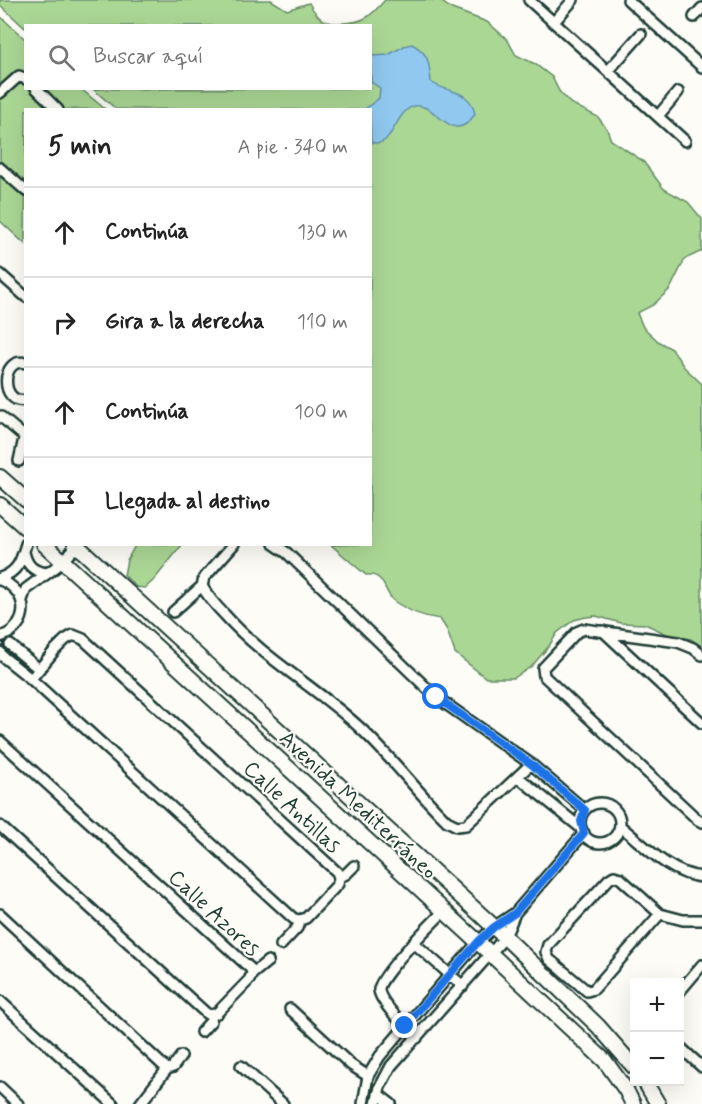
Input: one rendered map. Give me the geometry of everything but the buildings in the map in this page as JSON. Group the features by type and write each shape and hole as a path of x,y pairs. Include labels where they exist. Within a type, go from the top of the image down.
{"street":[{"path":"529,0 686,141"},
{"path":"554,22 573,0"},
{"path":"628,0 702,67"},
{"path":"694,17 702,8"},
{"path":"609,71 641,34"},
{"path":"0,93 14,79 19,76 24,78"},
{"path":"38,90 56,108"},
{"path":"658,116 678,92"},
{"path":"0,168 24,189"},
{"path":"0,274 24,295"},
{"path":"24,363 16,362 2,366 0,380 4,393 15,400 24,400"},
{"path":"0,416 24,434"},
{"path":"20,461 24,440"},
{"path":"0,477 24,498"},
{"path":"0,505 24,526"},
{"name":"Avenida Mediterráneo","path":"46,546 444,910 605,1061 633,1104"},
{"path":"39,669 10,645 4,635 18,625 21,619 22,600 27,589 63,561 75,546"},
{"name":"Avenida Mediterráneo","path":"77,546 505,937 598,1026 630,1062"},
{"path":"173,612 202,586 204,578 232,546"},
{"path":"277,546 287,553 436,697 531,764 585,810"},
{"path":"25,548 26,561 30,567 48,573"},
{"path":"0,579 11,574 18,567 25,548"},
{"path":"0,579 11,585 22,600"},
{"path":"202,586 207,595 238,630 361,729 447,821 457,826 466,825 531,764"},
{"path":"702,655 693,648 678,642 584,629 577,632 543,668 544,676 702,822"},
{"path":"603,632 702,723"},
{"name":"Calle Antillas","path":"31,679 65,640 73,636 83,639 328,864 339,877 338,884 306,918 300,920 297,928 281,945"},
{"path":"10,645 1,656 31,679 294,919 300,920"},
{"name":"Calle Azores","path":"1,745 251,969 252,974 249,980 212,1015 211,1020 201,1032"},
{"path":"391,1104 377,1099 391,1066 505,937 515,913 582,830 582,815 585,810 598,803 609,805 617,811 620,826 615,837 604,842 593,841 582,830 518,777"},
{"path":"0,826 207,1014 212,1015"},
{"path":"620,826 671,866 692,876 702,877"},
{"path":"339,877 354,866"},
{"path":"660,914 594,989 587,991 581,988 549,959 546,952 548,945 614,876 621,878 660,914 683,920 702,920"},
{"path":"417,1038 382,999 379,991 381,982 444,910"},
{"path":"363,1104 368,1076 380,1056 478,942 494,927 515,913"},
{"path":"0,914 167,1070"},
{"path":"414,943 463,986"},
{"path":"252,974 267,961"},
{"path":"684,986 702,965"},
{"path":"694,975 702,982"},
{"path":"0,1001 113,1104"},
{"path":"422,1006 435,1017"},
{"path":"290,1009 351,1065 368,1076"},
{"path":"684,1051 702,1067"},
{"path":"140,1104 181,1056"},
{"path":"241,1066 283,1104"},
{"path":"647,1086 658,1104"},
{"path":"0,1087 18,1104"}],"green space":[{"path":"0,0 271,0 287,10 309,3 315,13 326,21 350,23 362,20 385,0 439,0 452,9 487,22 507,39 516,55 535,64 552,77 559,91 570,103 598,117 607,129 611,140 643,161 664,189 688,202 702,219 702,251 685,259 670,289 653,305 637,313 643,327 659,342 672,349 684,367 702,384 702,647 691,639 669,635 645,624 621,623 596,616 586,617 574,620 557,633 532,666 514,678 486,678 455,653 447,630 440,619 417,614 395,602 381,580 372,575 366,575 332,546 372,546 372,108 115,108 94,90 372,90 372,24 24,24 24,27 0,5"},
{"path":"0,16 24,38 24,90 82,90 104,108 24,108 24,243 0,221"},
{"path":"135,546 181,546 145,588 136,587 124,575 127,560"}],"water":[{"path":"412,44 418,48 429,65 431,82 463,96 472,106 475,114 467,124 459,127 445,122 430,110 415,106 402,114 385,140 379,143 372,142 372,108 366,108 379,98 380,88 372,83 372,56 388,55"}],"route":[{"path":"405,1026 478,942 494,927 515,913 584,833 581,821 585,810 531,764 436,697"}]}
